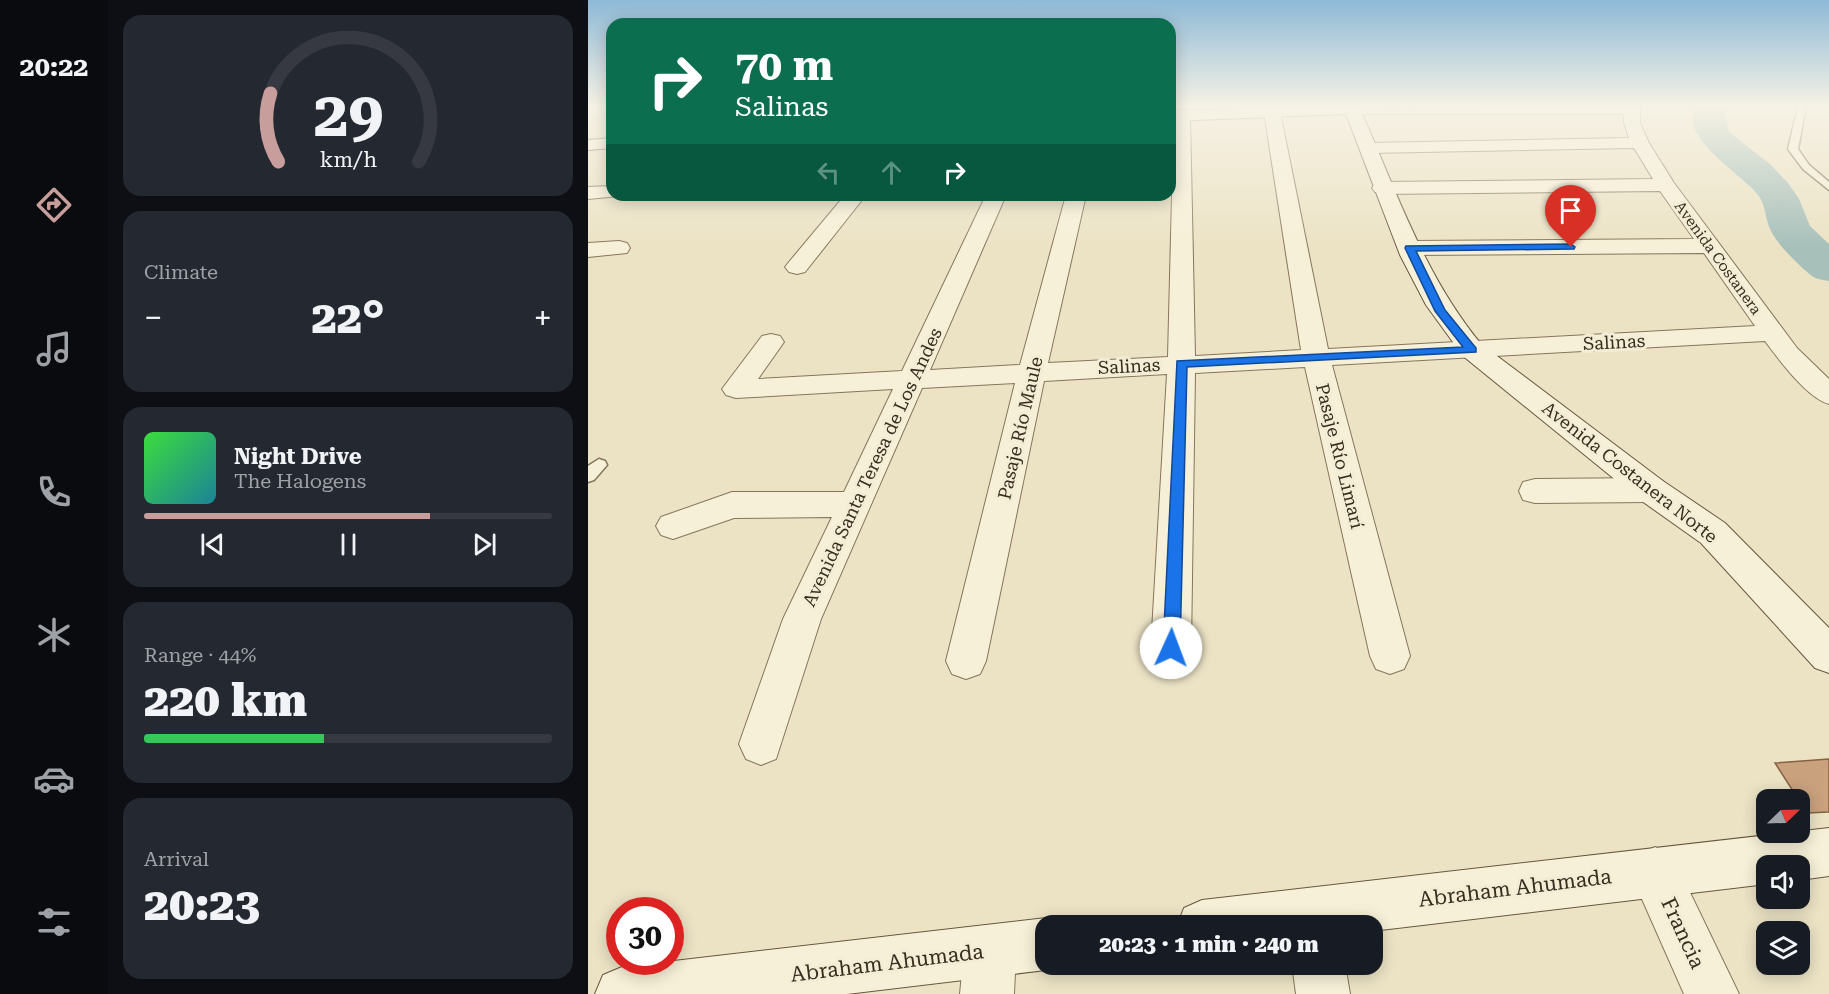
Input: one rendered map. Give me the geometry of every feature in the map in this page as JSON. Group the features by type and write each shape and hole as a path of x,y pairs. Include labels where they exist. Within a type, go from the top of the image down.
{"street":[{"path":"1171,648 1181,364 1177,153"},
{"name":"Pasaje Río Limarí","path":"1279,153 1316,357 1390,657"},
{"name":"Avenida Costanera Norte","path":"1371,153 1382,188 1440,311 1472,350 1651,490 1713,533 1829,655"},
{"name":"Avenida Costanera","path":"1647,153 1666,185 1772,333 1788,354 1829,395"},
{"path":"1382,188 1666,185"},
{"path":"588,193 606,192"},
{"path":"797,267 851,201"},
{"name":"Avenida Santa Teresa de Los Andes","path":"761,744 802,619 993,201"},
{"name":"Pasaje Río Maule","path":"966,661 1032,371 1074,201"},
{"path":"1410,248 1709,246"},
{"path":"588,250 618,248"},
{"name":"Salinas","path":"771,342 736,389 1032,371 1772,333"},
{"path":"1535,491 1651,490"},
{"path":"673,525 732,505 855,504"},
{"name":"Abraham Ahumada","path":"1338,915 1655,872 1829,852"},
{"name":"Francia","path":"1655,872 1712,994"},
{"name":"Abraham Ahumada","path":"622,994 988,972 1035,949"},
{"path":"1320,975 1323,994"}],"lane":[{"path":"1797,153 1806,167 1829,187"}],"building":[{"path":"1829,759 1829,812 1810,813 1810,789 1792,789 1775,763"}],"waterway":[{"path":"1735,153 1775,191 1791,231 1829,268"}],"route":[{"path":"1171,648 1181,364 1472,350 1440,311 1410,248 1571,247"}]}
